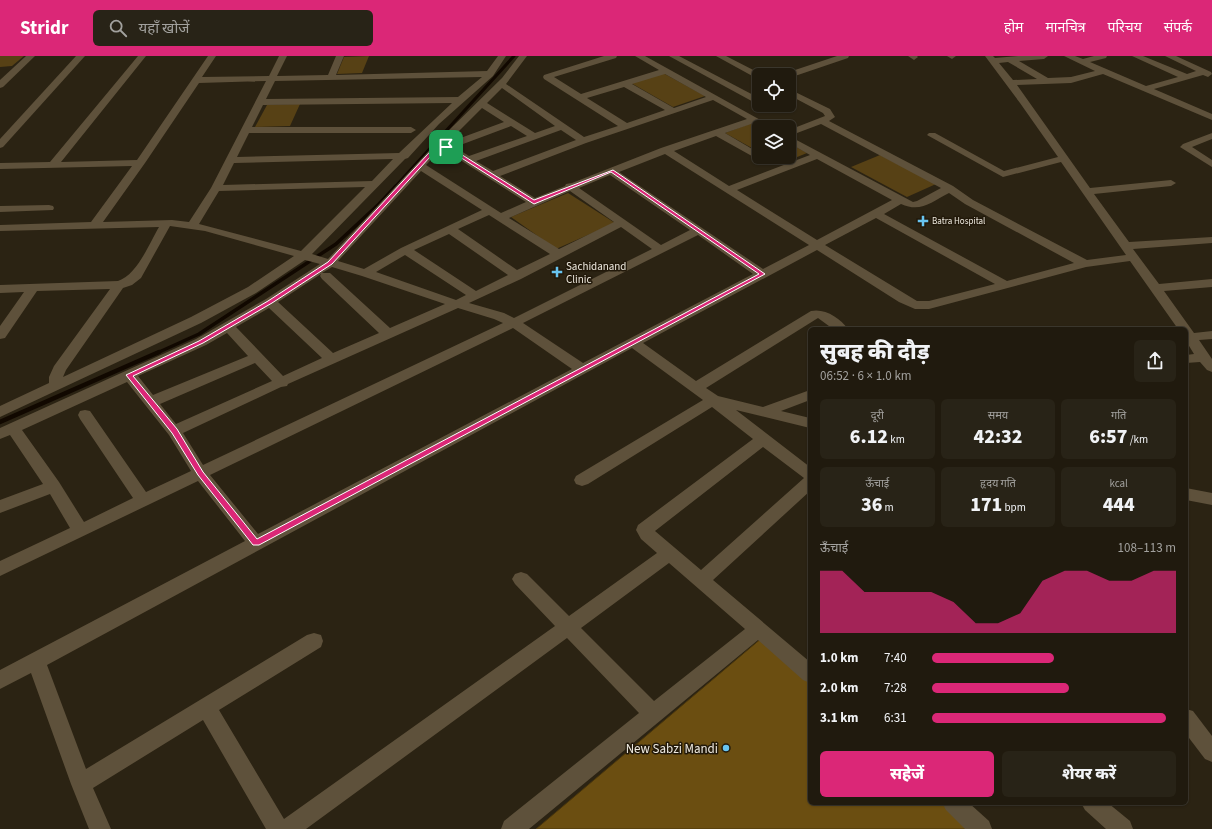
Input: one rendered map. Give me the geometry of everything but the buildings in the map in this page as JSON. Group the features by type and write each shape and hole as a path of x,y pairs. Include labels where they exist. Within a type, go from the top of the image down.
{"street":[{"path":"0,85 31,56"},
{"path":"0,145 81,56"},
{"path":"52,165 142,56"},
{"path":"95,225 140,163 212,56"},
{"path":"193,226 216,188 283,56"},
{"path":"331,77 340,56"},
{"path":"0,412 196,320 252,290 305,257 436,122 490,74 502,56"},
{"path":"81,531 53,486 7,431 201,342 331,267 420,166 444,145 481,103 511,73 523,56"},
{"path":"613,56 548,76 549,80 625,126"},
{"path":"641,56 665,71 754,120"},
{"path":"673,56 752,98"},
{"path":"720,56 752,72"},
{"path":"729,61 744,56"},
{"path":"796,73 845,56"},
{"path":"991,58 1011,60 1044,56"},
{"path":"1068,56 1212,117"},
{"path":"1082,62 1103,56"},
{"path":"1136,56 1186,78"},
{"path":"1169,56 1208,74"},
{"path":"991,58 1184,327"},
{"path":"1011,60 1048,82"},
{"path":"579,98 665,71"},
{"path":"1010,83 1071,80 1103,71"},
{"path":"197,80 490,74"},
{"path":"1146,89 1186,78 1208,74"},
{"path":"624,83 673,111"},
{"path":"500,84 583,140"},
{"path":"796,96 827,111 830,116 823,121 796,131"},
{"path":"492,175 583,140 714,97"},
{"path":"260,102 462,100"},
{"path":"481,103 534,136"},
{"path":"501,217 570,186 611,170 752,121"},
{"path":"823,121 949,188 969,202 1085,264"},
{"path":"444,145 512,122"},
{"path":"469,160 563,126"},
{"path":"246,130 411,130"},
{"path":"716,132 752,153"},
{"path":"932,135 1003,174 1064,158"},
{"path":"1212,136 1185,147 1212,164"},
{"path":"796,143 900,200 912,205 920,204 949,188"},
{"path":"444,145 534,202"},
{"path":"665,150 816,246 915,305 929,305 1085,264 1133,257"},
{"path":"728,190 818,155"},
{"path":"230,160 404,156"},
{"path":"0,166 140,163"},
{"path":"772,164 781,169"},
{"path":"420,166 558,254"},
{"path":"611,170 762,274"},
{"path":"1087,192 1171,183"},
{"path":"216,188 376,184"},
{"path":"570,186 659,249"},
{"path":"0,680 900,200"},
{"path":"0,209 49,208"},
{"path":"366,272 404,250 490,210"},
{"path":"876,214 1006,285"},
{"path":"174,431 330,359 475,296 621,223"},
{"path":"0,289 119,285 128,282 137,275 166,224"},
{"path":"0,228 166,224 193,226 235,235 305,257 331,267 366,272 456,304 499,316 514,323 582,369"},
{"path":"450,229 517,276"},
{"path":"0,569 514,323 659,249 698,231"},
{"path":"1126,246 1212,240"},
{"path":"404,250 475,296"},
{"path":"331,267 388,334"},
{"path":"1157,288 1212,283"},
{"path":"56,386 56,377 59,370 119,285"},
{"path":"0,335 33,288"},
{"path":"271,303 330,359"},
{"path":"697,387 816,314 824,314 839,327"},
{"path":"228,326 282,382"},
{"path":"1188,332 1212,335"},
{"path":"1188,334 1207,362"},
{"path":"633,342 697,387 808,473"},
{"path":"151,402 257,357"},
{"path":"1188,359 1207,362"},
{"path":"129,375 174,431 200,473 256,543"},
{"path":"763,412 808,395"},
{"path":"582,480 713,400 808,423"},
{"path":"85,415 143,500"},
{"path":"763,439 644,528 647,534 808,672"},
{"path":"702,580 808,484"},
{"path":"0,507 53,486"},
{"path":"1188,494 1212,499"},
{"path":"288,829 670,553"},
{"path":"521,579 653,714"},
{"path":"512,829 758,629"},
{"path":"81,784 314,641"},
{"path":"36,662 81,784 100,829"},
{"path":"206,707 278,829"},
{"path":"1188,721 1212,752"},
{"path":"955,805 981,829"},
{"path":"1094,805 1122,829"}],"shaded area":[{"path":"0,56 24,56 12,66 0,67"},
{"path":"369,56 362,73 337,74 344,57"},
{"path":"663,73 705,96 673,107 631,83"},
{"path":"300,104 290,126 255,127 267,105"},
{"path":"752,123 752,148 725,133"},
{"path":"796,147 807,153 796,157"},
{"path":"880,155 936,184 907,197 851,167"},
{"path":"568,193 615,223 556,249 511,217"}],"waterway":[{"path":"395,187 514,56"},
{"path":"157,353 199,334 336,244 396,186"},
{"path":"0,422 159,352"}],"place":[{"name":"Batra Hospital","path":"923,221"},
{"name":"Sachidanand Clinic","path":"557,272"},
{"name":"New Sabzi Mandi","path":"726,748"}],"route":[{"path":"440,143 446,147 534,202 611,170 762,274 256,543 200,473 174,431 129,375 201,342 270,302 330,263 440,143"}]}
